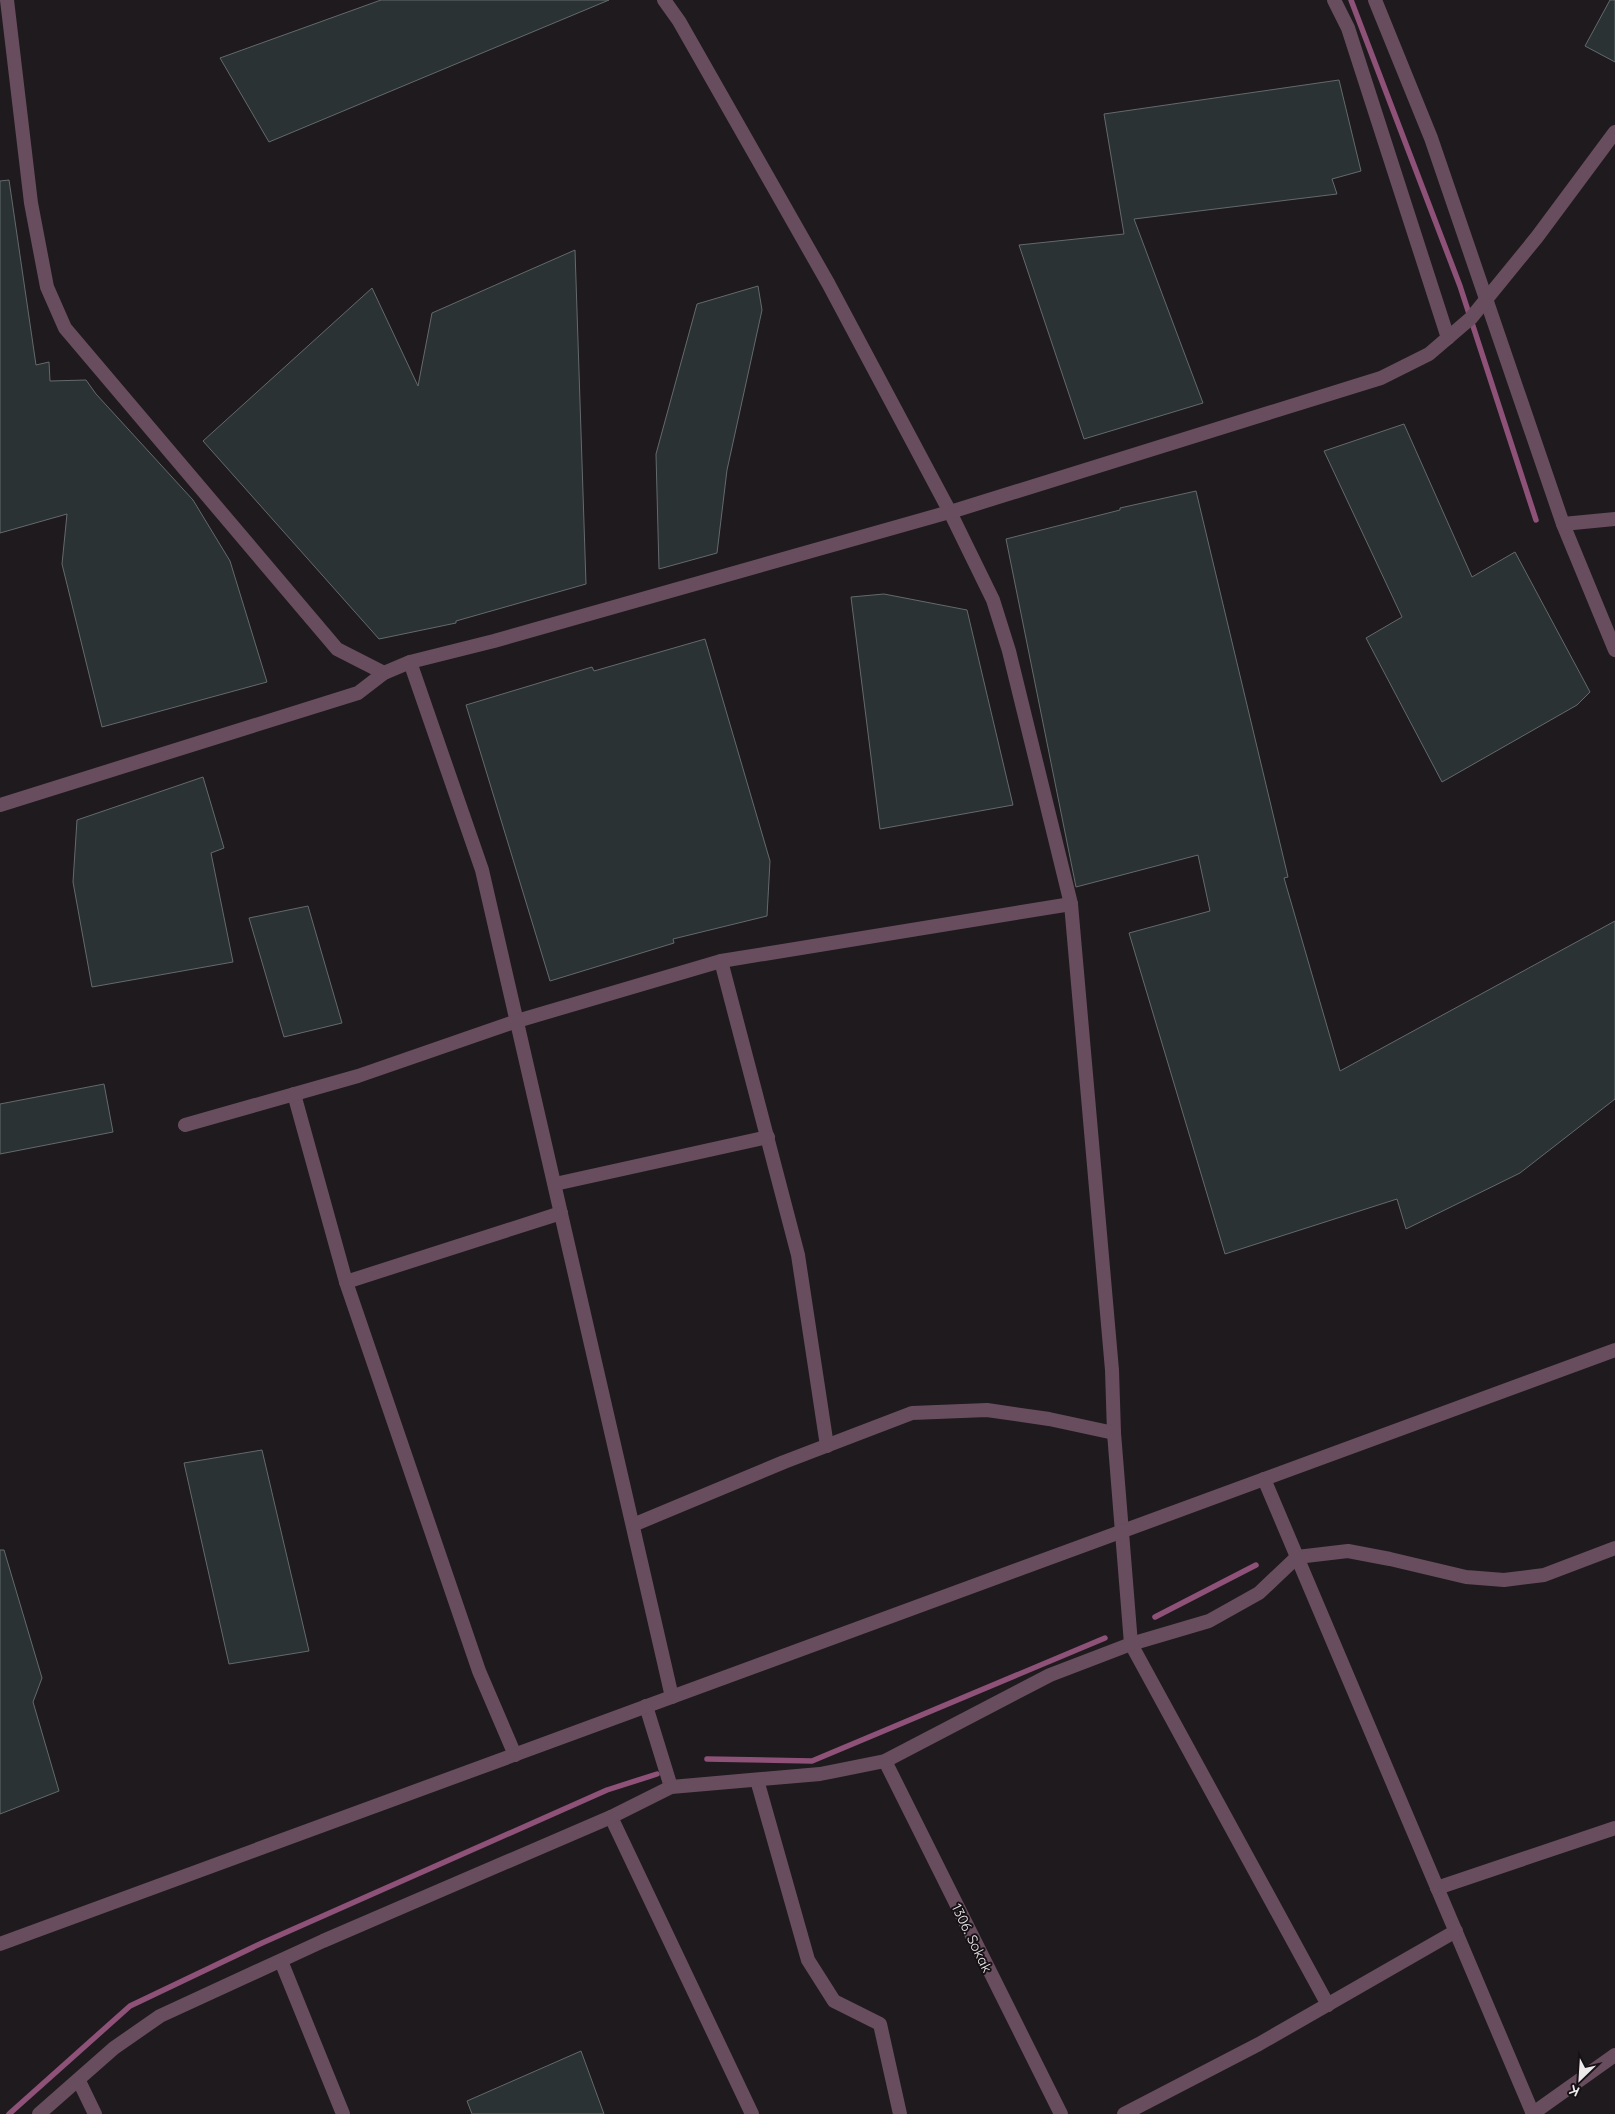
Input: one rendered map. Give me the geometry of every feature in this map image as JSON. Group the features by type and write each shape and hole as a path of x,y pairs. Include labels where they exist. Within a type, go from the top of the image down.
{"street":[{"path":"6,0 30,203 47,287 65,328 336,649 384,673"},
{"path":"664,0 679,21 818,266 950,512 993,600 1009,651 1072,904 1112,1370 1114,1433 1131,1644 1328,2005"},
{"path":"1334,0 1348,28 1448,338"},
{"path":"1375,0 1431,138 1563,524 1615,650"},
{"path":"0,805 358,693 384,673 410,662 494,641 950,512 1382,378 1429,354 1471,318 1537,237 1615,132"},
{"path":"1563,524 1615,519"},
{"path":"410,662 482,870 672,1697"},
{"path":"185,1125 358,1076 517,1021 721,961 1072,904"},
{"path":"721,961 798,1255 827,1446"},
{"path":"294,1094 346,1282 479,1670 515,1754"},
{"path":"555,1184 768,1137"},
{"path":"346,1282 561,1213"},
{"path":"0,1944 1615,1350"},
{"path":"633,1525 912,1413 987,1410 1049,1419 1114,1433"},
{"path":"1264,1479 1533,2114 1615,2055"},
{"path":"39,2114 79,2081 114,2048 160,2016 611,1817 671,1787 820,1774 885,1760 1050,1675 1131,1644 1209,1621 1259,1593 1297,1557 1348,1551 1466,1577 1504,1580 1544,1575 1615,1548"},
{"path":"646,1706 671,1787"},
{"name":"1306. Sokak","path":"885,1760 1061,2114"},
{"path":"757,1780 808,1960 834,2001 880,2024 900,2114"},
{"path":"611,1817 752,2114"},
{"path":"1437,1888 1615,1828"},
{"path":"1124,2114 1259,2044 1456,1931"},
{"path":"281,1961 343,2114"},
{"path":"79,2081 95,2114"}],"building":[{"path":"381,0 609,0 269,142 220,58"},
{"path":"1610,0 1615,0 1615,62 1585,46"},
{"path":"1339,80 1361,171 1332,179 1337,194 1134,219 1203,403 1084,439 1019,245 1124,234 1104,114"},
{"path":"9,180 36,365 49,362 50,381 86,380 96,394 193,500 230,561 267,682 102,727 62,564 67,514 0,533 0,181"},
{"path":"575,250 586,584 456,621 456,623 379,639 203,441 372,288 418,386 432,313"},
{"path":"758,286 762,310 727,470 717,553 659,569 656,454 697,304"},
{"path":"1404,424 1472,577 1515,552 1590,692 1577,705 1442,782 1366,638 1402,617 1324,451"},
{"path":"1196,491 1288,877 1284,878 1340,1071 1615,921 1615,1099 1520,1173 1406,1229 1397,1199 1225,1254 1129,933 1210,911 1198,855 1076,887 1006,539 1120,510 1120,508"},
{"path":"884,594 967,610 1013,805 880,829 851,597"},
{"path":"705,639 770,861 767,916 673,939 674,943 550,981 466,705 592,667 594,671"},
{"path":"203,777 224,848 211,853 233,962 92,987 73,882 77,820"},
{"path":"308,906 342,1023 284,1037 249,918"},
{"path":"104,1084 113,1132 0,1154 0,1104"},
{"path":"262,1450 309,1651 229,1664 184,1463"},
{"path":"0,1550 4,1550 42,1678 33,1702 59,1791 0,1814"},
{"path":"581,2051 604,2114 472,2114 467,2101"}],"waterway":[{"path":"1351,0 1460,286 1536,520"},
{"path":"1155,1617 1256,1565"},
{"path":"707,1759 812,1761 1105,1638"},
{"path":"9,2114 130,2006 262,1943 607,1790 657,1774"}]}
